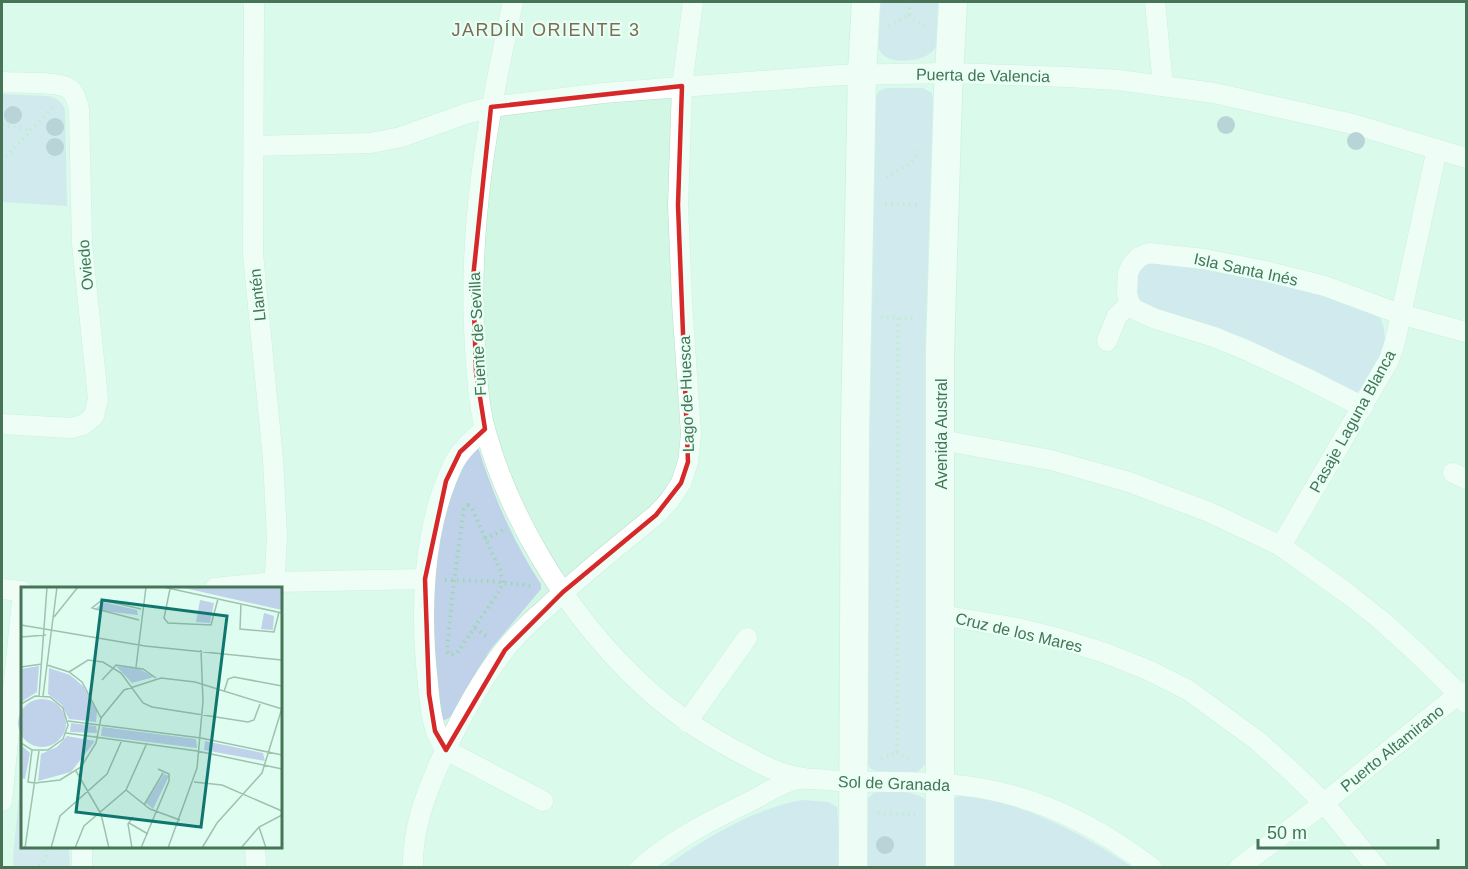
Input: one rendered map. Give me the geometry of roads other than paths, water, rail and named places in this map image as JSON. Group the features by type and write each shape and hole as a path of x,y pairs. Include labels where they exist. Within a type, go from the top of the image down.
{"main road":[{"path":"853,867 855,442 862,74 866,2"},
{"name":"Avenida Austral","path":"940,867 942,296 953,2"}],"street":[{"name":"Llantén","path":"254,2 253,254 273,459 277,537 275,585"},
{"name":"Fuente de Sevilla","path":"513,2 481,176 473,278 473,327 480,400 486,429 504,483 520,520 545,565 563,592 618,661 662,703 687,722 772,770 804,778"},
{"name":"Lago de Huesca","path":"413,867 415,837 429,788 484,678 505,650 532,621 563,592 656,515 681,483 688,462 691,434 678,205 682,86 693,2"},
{"path":"1155,2 1163,86"},
{"name":"Puerta de Valencia","path":"254,146 371,143 401,137 465,114 492,107 603,93 862,74 949,73 1118,80 1214,93 1353,124 1467,158"},
{"name":"Oviedo","path":"2,82 60,84 70,89 76,98 79,109 82,243 98,399 94,416 83,425 71,428 2,424"},
{"name":"Pasaje Laguna Blanca","path":"1281,546 1389,360 1395,342 1437,149"},
{"name":"Isla Santa Inés","path":"1130,304 1127,294 1128,273 1139,257 1149,253 1188,256 1265,271 1325,286 1401,314"},
{"path":"1107,341 1117,316 1130,304 1134,309 1153,318 1246,350 1363,407"},
{"path":"1401,314 1467,332"},
{"path":"486,429 460,452 440,500 433,526 425,579 425,649 429,694 435,731 439,742 446,750 543,801"},
{"path":"941,440 1051,460 1129,482 1209,512 1281,546 1382,621 1464,697"},
{"path":"235,587 425,579"},
{"path":"2,589 21,591"},
{"path":"2,801 21,612"},
{"name":"Cruz de los Mares","path":"941,615 1017,628 1061,639 1105,653 1188,690 1258,741 1292,771 1324,803 1377,867"},
{"path":"687,722 747,638"},
{"name":"Puerto Altamirano","path":"1239,867 1324,803 1450,701 1464,697"},
{"name":"Sol de Granada","path":"640,867 713,820 785,783 804,778 853,782 940,783 982,788 1032,802 1089,826 1117,842 1152,867"},
{"path":"82,848 82,867"},
{"path":"255,848 256,867"}],"district":[{"name":"JARDÍN ORIENTE 3","path":"546,30"}]}
